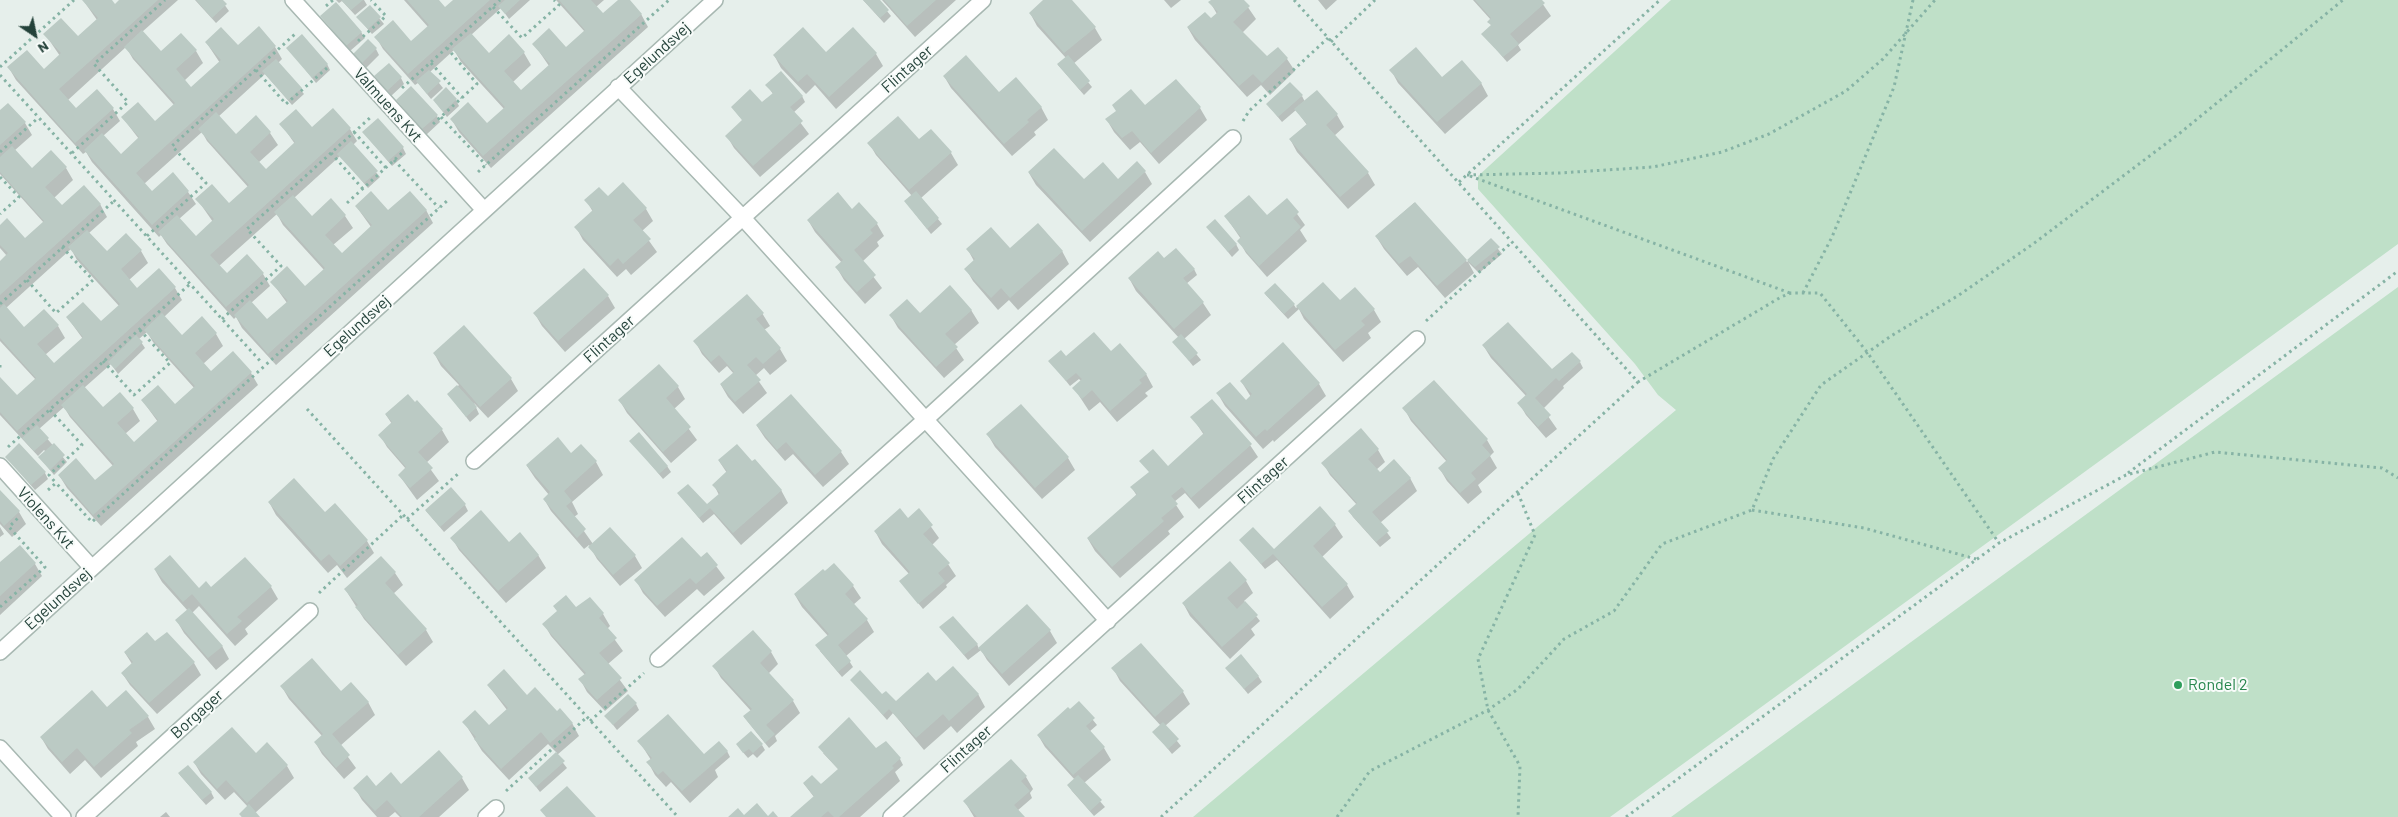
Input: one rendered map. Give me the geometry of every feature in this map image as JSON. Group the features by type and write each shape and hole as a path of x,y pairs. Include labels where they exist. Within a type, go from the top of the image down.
{"street":[{"name":"Valmuens Kvt","path":"293,0 484,210"},
{"name":"Egelundsvej","path":"0,652 715,0"},
{"name":"Flintager","path":"474,461 983,0"},
{"path":"618,87 743,218 1108,621"},
{"path":"658,659 926,419 1233,138"},
{"name":"Flintager","path":"891,817 1418,339"},
{"name":"Violens Kvt","path":"0,466 92,568"},
{"name":"Borgager","path":"84,817 310,611"},
{"path":"0,748 63,817"}],"path":[{"path":"0,67 74,0"},
{"path":"72,153 128,102 94,64 165,0"},
{"path":"147,236 206,183 172,146 333,0"},
{"path":"256,70 286,104 386,16 371,0"},
{"path":"222,319 281,266 247,229 500,0"},
{"path":"493,6 522,38 559,5 554,0"},
{"path":"50,410 82,445 49,475 92,522 668,0"},
{"path":"1294,0 1638,382"},
{"path":"1233,138 1249,112 1375,0"},
{"path":"1459,182 1660,0"},
{"path":"1803,293 1832,237 1894,87 1913,0"},
{"path":"1468,175 1559,173 1653,167 1722,152 1769,134 1846,91 1883,59 1935,0"},
{"path":"1752,510 1773,459 1821,385 1867,352 1959,295 2033,244 2180,133 2343,0"},
{"path":"347,202 478,84 447,48"},
{"path":"431,63 462,98"},
{"path":"0,75 262,363"},
{"path":"441,117 486,165"},
{"path":"0,152 38,118"},
{"path":"354,132 386,168"},
{"path":"331,153 363,189"},
{"path":"394,160 439,208"},
{"path":"1468,175 1791,293"},
{"path":"0,177 19,197 0,214"},
{"path":"0,304 115,200"},
{"path":"1418,339 1428,317 1512,242"},
{"path":"26,280 56,313 93,280 62,247"},
{"path":"1626,817 1999,543 2126,475 2398,271"},
{"path":"7,448 190,284"},
{"path":"1161,817 1638,382 1781,296 1791,293 1820,293 1867,352 1999,543"},
{"path":"103,361 134,395 170,363 139,329"},
{"path":"306,409 678,817"},
{"path":"2126,475 2215,452 2382,468 2398,478"},
{"path":"407,519 474,461"},
{"path":"0,607 44,567 8,527 56,483"},
{"path":"1518,493 1534,535 1478,659 1488,710 1520,766 1518,817"},
{"path":"1337,817 1370,771 1488,710 1518,689 1564,639 1614,611 1662,544 1752,510 1864,528 1977,559"},
{"path":"310,611 321,590 403,515"},
{"path":"590,721 658,659"},
{"path":"491,812 503,793 587,717"}],"green space":[{"path":"1671,0 2398,0 2398,244 1610,817 1193,817 1676,410 1658,395 1635,364 1478,189 1478,176"},
{"name":"Rondel 2","path":"2398,287 2398,817 1671,817"}],"building":[{"path":"82,0 112,0 115,4 119,0 158,0 59,89 76,108 97,89 114,108 75,143 7,67 27,50 44,69 61,53 43,34 61,18 78,36 98,18"},
{"path":"196,0 223,0 227,4 212,18"},
{"path":"341,0 363,0 351,10"},
{"path":"407,0 439,0 445,7 453,0 490,0 408,74 374,37 393,20 411,41 429,25"},
{"path":"505,0 520,0 505,14 498,6"},
{"path":"559,0 591,0 603,13 618,0 630,0 642,14 483,156 450,119 468,102 487,123 505,107 452,49 471,33 489,53 509,34 525,52 504,71 521,90 550,64 532,44 549,28 566,47 585,30"},
{"path":"863,0 880,0 889,10 880,18"},
{"path":"884,0 936,0 907,26"},
{"path":"1043,0 1072,0 1096,27 1064,53 1029,13"},
{"path":"1211,0 1244,0 1250,6 1233,22 1267,56 1278,47 1288,58 1262,83 1253,74 1239,86 1187,27 1205,12 1211,18 1218,12 1208,2"},
{"path":"1475,0 1542,0 1545,3 1510,34 1519,44 1503,57 1481,34 1491,25 1487,22 1491,18"},
{"path":"336,2 362,32 346,46 320,16"},
{"path":"370,5 381,17 368,29 356,17"},
{"path":"259,26 276,46 136,173 152,191 173,172 189,191 152,225 84,150 102,133 121,154 139,137 121,117 138,102 155,121 175,103 124,47 142,30 161,51 181,33 197,50 176,69 191,87 221,60 205,42 221,27 238,45"},
{"path":"803,27 826,52 853,27 877,53 829,97 807,74 798,82 773,55"},
{"path":"302,34 328,64 312,78 286,48"},
{"path":"368,39 377,48 362,63 353,54"},
{"path":"1416,47 1442,77 1462,60 1482,83 1437,122 1389,70"},
{"path":"966,55 999,92 1016,77 1042,107 1027,120 1029,122 1004,144 943,76"},
{"path":"1068,55 1090,81 1080,90 1057,64"},
{"path":"276,59 302,88 288,100 262,71"},
{"path":"389,63 402,77 387,91 374,76"},
{"path":"429,70 441,81 427,94 416,81"},
{"path":"781,71 803,96 790,107 803,121 753,166 725,136 742,120 731,107 750,89 762,102 773,93 765,85"},
{"path":"1176,79 1201,107 1151,153 1132,131 1122,138 1105,119 1116,111 1112,105 1131,89 1145,105"},
{"path":"1290,82 1303,95 1278,117 1266,104"},
{"path":"411,86 438,115 422,129 396,100"},
{"path":"446,87 457,99 443,112 433,100"},
{"path":"1317,90 1338,114 1326,125 1369,172 1340,197 1289,139 1307,124 1294,109"},
{"path":"8,103 26,122 0,145 0,110"},
{"path":"333,108 351,128 210,255 227,273 247,254 264,273 226,307 158,232 177,215 196,236 214,219 195,199 212,184 229,203 249,185 198,129 216,112 236,134 256,115 271,132 250,152 266,169 295,142 279,124 296,109 312,127"},
{"path":"898,116 919,139 931,129 952,152 909,190 867,143"},
{"path":"378,118 404,147 388,161 362,132"},
{"path":"351,141 378,171 364,183 337,154"},
{"path":"12,146 32,168 51,150 67,167 45,187 62,205 84,185 101,204 0,295 0,261 8,253 0,245 0,225 7,218 25,238 44,221 0,172 0,157"},
{"path":"1054,148 1084,179 1103,162 1118,179 1137,161 1146,171 1082,231 1028,172"},
{"path":"623,182 647,208 633,220 651,239 623,264 618,258 610,266 574,227 593,210 584,200 599,187 608,196"},
{"path":"371,191 388,210 410,191 427,210 268,354 234,315 250,300 267,319 288,301 270,282 287,266 305,286 325,268 274,212 293,195 312,216 331,198 346,215 325,235 342,253 372,225 355,206"},
{"path":"916,191 939,218 927,229 904,201"},
{"path":"838,192 852,209 859,202 878,223 870,230 873,233 854,250 876,275 857,292 835,267 843,260 807,220"},
{"path":"1249,195 1267,215 1287,198 1299,212 1293,218 1301,227 1259,266 1237,241 1241,237 1224,216"},
{"path":"1415,202 1467,260 1437,286 1410,256 1399,264 1375,236"},
{"path":"1215,219 1237,244 1228,252 1206,227"},
{"path":"1038,223 1063,251 1010,298 1001,288 991,298 964,269 975,259 966,249 991,227 1010,248"},
{"path":"87,230 107,251 126,233 142,250 121,269 137,288 159,268 176,287 17,431 0,412 0,377 17,395 36,378 0,338 0,308 4,304 24,327 44,309 59,325 37,344 54,363 83,337 66,317 83,302 101,321 120,304 68,247"},
{"path":"1491,238 1500,247 1475,267 1467,260"},
{"path":"1176,248 1195,269 1183,278 1204,302 1174,329 1128,278 1158,251 1164,258"},
{"path":"584,268 609,295 558,341 533,313"},
{"path":"1323,282 1340,300 1355,287 1375,309 1361,321 1365,325 1335,350 1296,306"},
{"path":"1275,283 1295,304 1284,314 1264,293"},
{"path":"950,285 972,310 945,334 958,347 936,367 889,315 907,299 920,313"},
{"path":"747,294 764,313 756,319 781,348 763,364 756,357 747,365 761,380 735,402 720,384 734,372 719,355 711,362 693,341"},
{"path":"162,313 182,335 202,316 217,333 195,353 211,371 233,351 252,372 93,515 58,475 76,458 95,480 114,464 61,405 83,385 103,407 120,392 134,408 117,423 134,442 158,420 141,400 158,385 175,404 195,386 144,330"},
{"path":"1508,322 1552,369 1572,352 1581,361 1559,381 1556,378 1535,398 1551,415 1538,427 1517,403 1527,394 1482,345"},
{"path":"464,325 512,378 480,407 433,353"},
{"path":"1094,332 1111,351 1120,343 1147,374 1139,380 1142,383 1110,411 1092,390 1082,399 1072,388 1082,379 1076,373 1066,381 1048,361 1061,350 1066,356"},
{"path":"1181,334 1198,353 1189,361 1172,342"},
{"path":"136,335 143,342 115,369 108,362"},
{"path":"1283,342 1320,383 1267,431 1265,429 1256,437 1216,393 1230,382 1246,400 1252,394 1240,381"},
{"path":"659,364 679,386 666,398 691,427 663,452 618,400"},
{"path":"1434,380 1488,439 1482,445 1491,455 1471,473 1476,479 1460,493 1438,468 1447,460 1402,408"},
{"path":"457,385 477,407 466,417 447,394"},
{"path":"408,394 415,402 417,400 443,429 418,452 433,468 410,488 398,475 406,467 378,435 392,422 385,414"},
{"path":"791,394 842,451 815,475 786,442 777,450 756,425"},
{"path":"1212,399 1252,444 1191,498 1182,487 1171,496 1178,504 1161,518 1164,521 1112,567 1087,538 1137,494 1130,487 1149,472 1139,461 1153,449 1168,466 1204,433 1190,417"},
{"path":"1021,404 1069,457 1035,488 986,434"},
{"path":"37,425 49,438 34,451 22,438"},
{"path":"1361,428 1379,449 1368,459 1380,472 1394,459 1411,478 1372,512 1389,531 1376,542 1348,511 1357,503 1321,463"},
{"path":"639,432 668,466 659,474 629,441"},
{"path":"558,437 571,453 581,444 597,461 564,491 572,501 566,506 586,529 577,538 543,499 550,492 526,465"},
{"path":"19,443 46,472 31,485 5,457"},
{"path":"54,443 65,455 50,470 38,457"},
{"path":"737,444 752,461 755,459 782,490 733,533 710,508 699,518 677,493 688,484 707,504 720,493 712,485 727,471 718,460"},
{"path":"294,478 325,512 335,503 368,540 340,566 329,554 321,561 268,502"},
{"path":"451,487 466,504 440,527 425,510"},
{"path":"0,490 20,511 4,526 0,521"},
{"path":"1320,506 1336,524 1313,546 1348,584 1322,607 1273,554 1261,564 1239,540 1253,527 1274,549"},
{"path":"900,508 908,518 919,508 933,525 923,534 950,563 938,573 945,581 918,604 899,581 910,572 874,531"},
{"path":"481,510 509,542 520,532 539,555 498,591 450,538"},
{"path":"610,527 636,555 613,575 588,547"},
{"path":"682,537 701,557 707,552 718,565 696,584 690,578 657,606 634,580"},
{"path":"20,545 36,563 0,596 0,562"},
{"path":"170,555 199,588 206,581 211,587 245,557 272,586 237,617 242,621 227,634 192,594 183,602 154,569"},
{"path":"381,556 396,572 385,583 427,629 398,655 355,607 358,605 344,589"},
{"path":"1230,561 1247,580 1227,598 1237,609 1245,601 1258,615 1222,647 1182,603"},
{"path":"834,563 854,585 845,594 868,619 838,645 851,661 838,672 815,645 829,634 794,594 823,569 825,571"},
{"path":"566,595 576,607 590,597 604,613 599,618 617,638 599,653 622,678 597,700 578,679 586,673 542,624 557,611 553,606"},
{"path":"1027,604 1051,630 1002,674 978,648"},
{"path":"189,608 223,646 208,658 175,620"},
{"path":"953,616 978,644 964,655 939,627"},
{"path":"753,630 772,651 760,663 794,700 766,725 775,734 765,743 743,716 752,709 712,666"},
{"path":"147,632 155,641 167,632 195,662 149,703 121,673 133,662 124,652"},
{"path":"1141,643 1184,691 1155,717 1111,668"},
{"path":"1241,654 1259,676 1244,689 1225,668"},
{"path":"312,658 341,691 351,682 369,702 332,734 350,755 336,768 314,742 323,734 280,686"},
{"path":"953,666 979,694 949,721 943,714 916,738 889,709 883,715 850,680 860,670 882,694 886,691 896,701 928,672 936,681"},
{"path":"504,669 527,695 535,687 557,711 560,708 573,723 550,743 541,732 501,769 474,739 476,737 462,722 475,710 489,725 508,708 487,685"},
{"path":"92,690 107,707 126,690 149,716 129,730 132,733 94,767 77,748 62,762 40,737"},
{"path":"628,694 637,703 613,725 604,716"},
{"path":"1079,701 1095,718 1086,726 1105,747 1073,775 1037,735 1068,707 1070,709"},
{"path":"668,714 704,754 719,741 728,751 682,791 663,771 658,775 646,762 652,758 637,741"},
{"path":"849,717 876,748 886,741 901,758 892,766 894,768 839,817 834,817 828,811 821,817 790,817 814,796 803,783 812,775 821,784 838,769 818,747"},
{"path":"1163,722 1179,739 1168,749 1152,732"},
{"path":"232,727 256,753 267,742 288,765 247,803 226,780 217,789 193,762"},
{"path":"751,731 763,744 753,753 749,749 743,753 736,744"},
{"path":"439,750 463,777 419,817 402,817 387,800 375,811 353,788 367,775 376,786 391,772 401,784"},
{"path":"556,752 565,761 536,787 528,778"},
{"path":"1011,759 1027,776 1021,781 1030,791 1014,805 1025,817 977,817 963,801"},
{"path":"188,765 212,792 202,800 178,773"},
{"path":"1078,775 1102,800 1090,811 1067,785"},
{"path":"567,786 596,817 546,817 540,810"},
{"path":"757,803 768,816 773,811 778,817 728,817 738,808 744,815"},
{"path":"249,804 260,817 242,817 239,814"}],"place":[{"name":"Rondel 2","path":"2178,685"}]}
